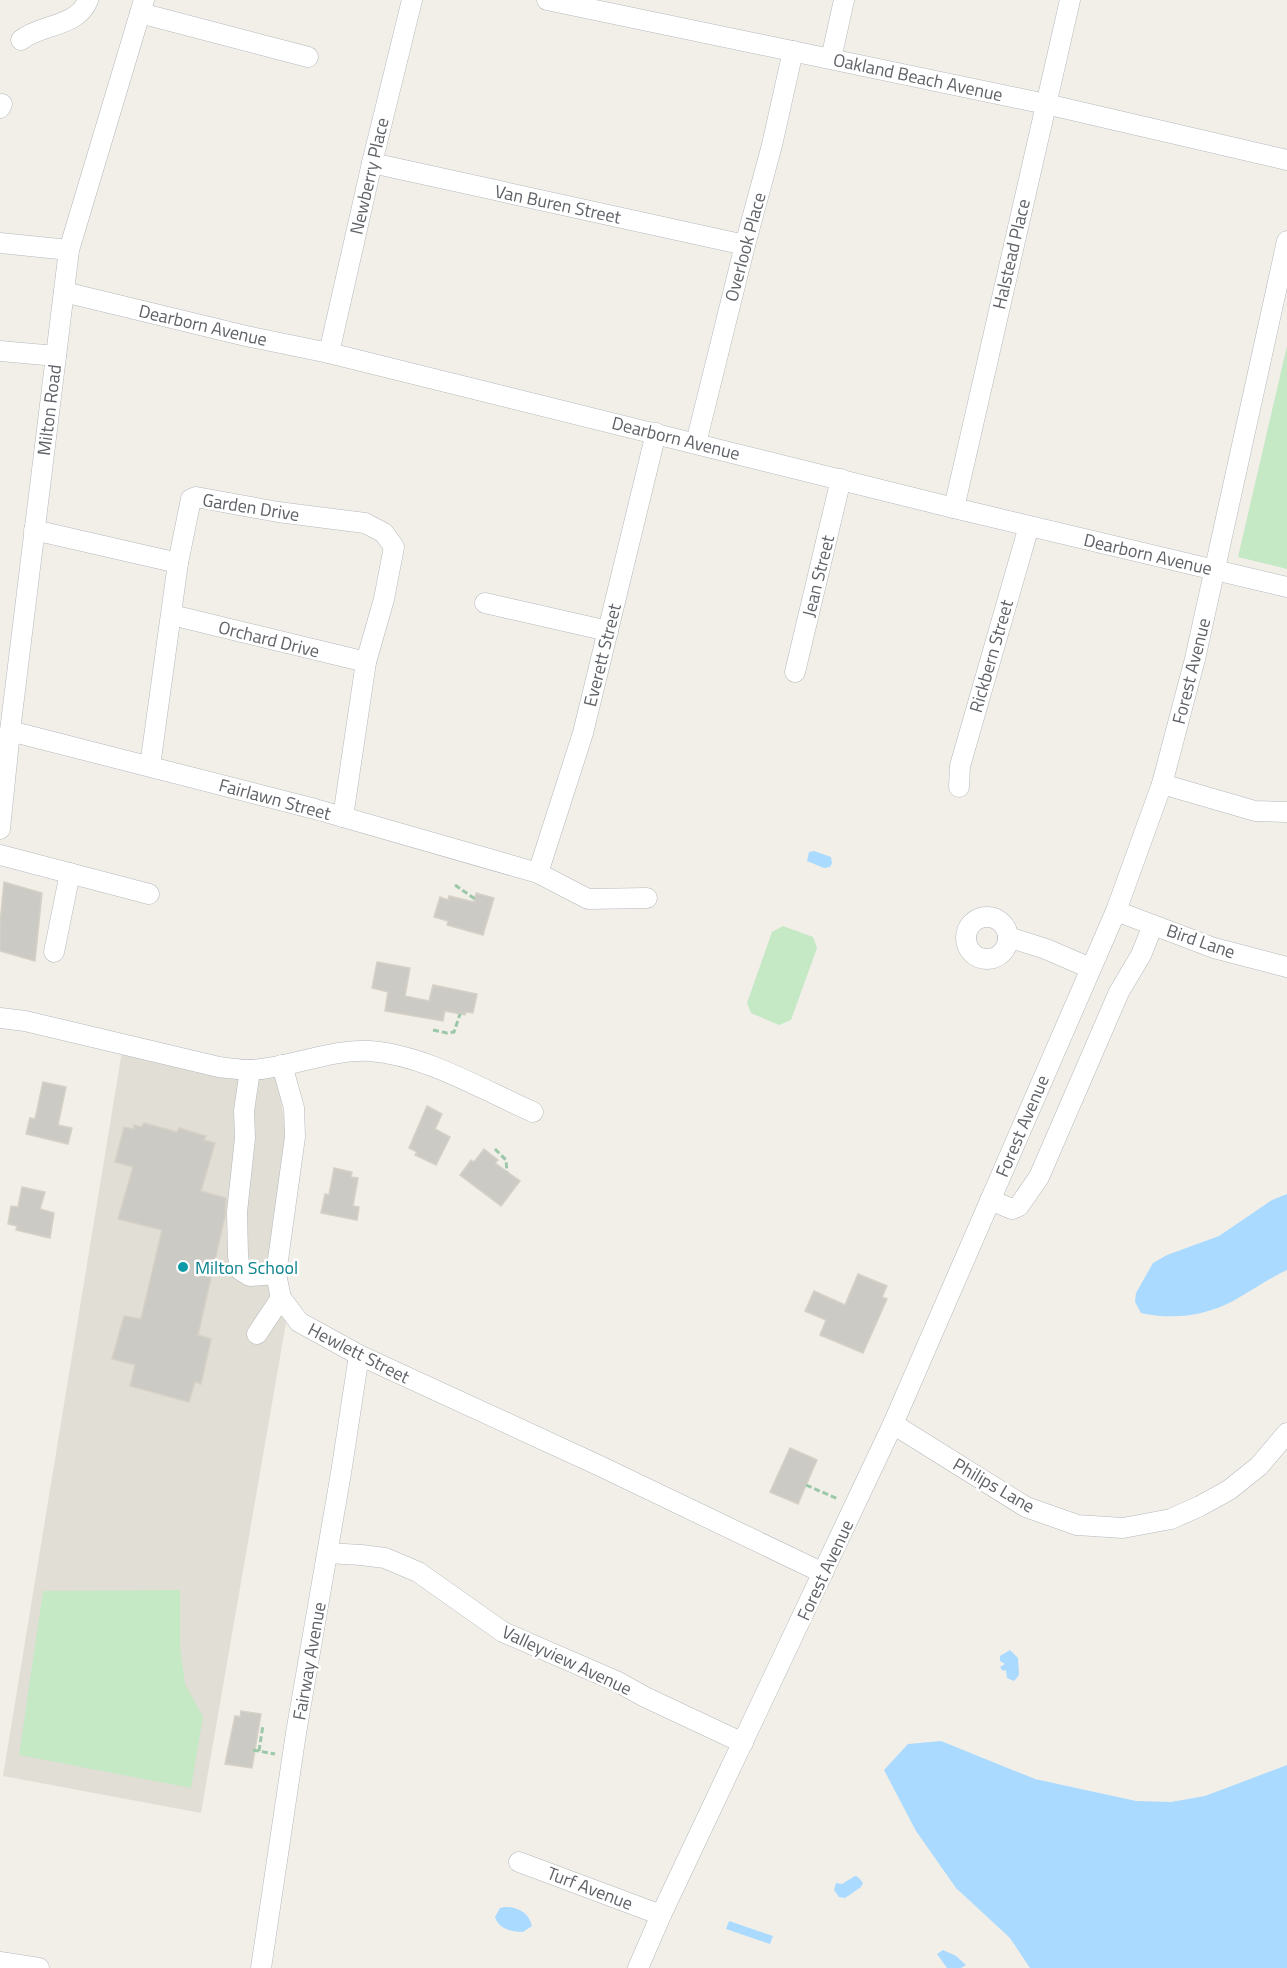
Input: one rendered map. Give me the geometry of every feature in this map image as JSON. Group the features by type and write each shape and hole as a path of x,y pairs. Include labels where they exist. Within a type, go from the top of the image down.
{"street":[{"path":"21,40 31,32 66,22 85,9 88,0"},
{"name":"Newberry Place","path":"329,353 412,0"},
{"name":"Oakland Beach Avenue","path":"548,0 1046,104 1287,160"},
{"path":"831,59 844,0"},
{"name":"Halstead Place","path":"954,508 1070,0"},
{"path":"142,7 308,57"},
{"name":"Milton Road","path":"0,829 69,250 142,7"},
{"name":"Overlook Place","path":"696,443 772,145 793,51"},
{"name":"Van Buren Street","path":"372,163 745,245"},
{"name":"Forest Avenue","path":"638,1968 660,1915 855,1506 1116,911 1162,784 1195,659 1287,242"},
{"path":"0,243 69,250"},
{"name":"Dearborn Avenue","path":"64,292 246,336 329,353 954,508 1287,587"},
{"path":"0,351 56,356"},
{"name":"Everett Street","path":"538,873 583,733 656,433"},
{"name":"Jean Street","path":"795,672 841,479"},
{"name":"Garden Drive","path":"150,766 178,563 191,499 196,497 278,512 365,523 384,533 394,547 384,599 366,663"},
{"name":"Rickbern Street","path":"959,787 960,766 1029,526"},
{"path":"34,530 178,563"},
{"path":"485,603 608,631"},
{"name":"Orchard Drive","path":"172,615 366,663"},
{"path":"344,817 366,663"},
{"name":"Fairlawn Street","path":"10,731 344,817 538,873 588,899 648,898"},
{"path":"1162,784 1255,811 1285,813"},
{"path":"0,855 149,894"},
{"path":"54,952 70,873"},
{"name":"Bird Lane","path":"1116,911 1214,948 1287,967"},
{"path":"990,1200 1012,1209 1019,1206 1040,1177 1119,992 1141,956 1153,925"},
{"path":"1008,937 1046,949 1090,968"},
{"path":"0,1018 25,1021 219,1066 250,1070 342,1052 369,1051 389,1054 428,1065 534,1112"},
{"name":"Hewlett Street","path":"282,1065 294,1108 295,1137 276,1274 281,1298 299,1322 359,1355 824,1573"},
{"path":"250,1070 244,1111 245,1138 237,1212 238,1255 240,1270 250,1276 276,1274"},
{"path":"257,1334 281,1298"},
{"name":"Fairway Avenue","path":"261,1968 359,1355"},
{"name":"Philips Lane","path":"892,1424 1026,1508 1077,1525 1124,1528 1171,1519 1229,1490 1259,1466 1287,1433"},
{"name":"Valleyview Avenue","path":"328,1553 385,1558 418,1572 503,1632 618,1682 743,1743"},
{"name":"Turf Avenue","path":"519,1862 660,1915"},
{"path":"0,1962 39,1968"}],"path":[{"path":"455,885 475,899"},
{"path":"433,1030 454,1032 460,1014"},
{"path":"495,1149 506,1160 507,1172"},
{"path":"806,1485 855,1506"},
{"path":"259,1751 263,1725"},
{"path":"253,1750 293,1758"}],"shaded area":[{"path":"122,1051 277,1077 287,1137 267,1284 287,1317 201,1813 3,1776"}],"green space":[{"path":"1287,346 1287,569 1238,557"},
{"path":"783,926 813,937 817,948 791,1020 779,1025 751,1013 747,1003 772,932"},
{"path":"180,1590 180,1646 185,1684 203,1717 191,1788 19,1755 43,1591"}],"water":[{"path":"814,851 831,857 830,867 824,868 807,861 809,852"},
{"path":"1287,1194 1287,1270 1233,1301 1211,1310 1176,1316 1141,1313 1135,1302 1136,1293 1153,1263 1167,1255 1219,1236 1272,1200"},
{"path":"1010,1650 1018,1658 1019,1675 1014,1681 1007,1678 1006,1670 1003,1671 1000,1667 1005,1664 1000,1661 1000,1656"},
{"path":"941,1741 1035,1779 1136,1801 1171,1802 1205,1796 1287,1765 1287,1968 1030,1968 1010,1938 956,1888 916,1831 884,1770 908,1744"},
{"path":"855,1876 863,1883 861,1887 845,1898 839,1897 834,1890 836,1883 842,1884"},
{"path":"505,1907 522,1912 532,1926 523,1932 502,1927 495,1917 500,1908"},
{"path":"729,1921 773,1936 770,1944 726,1929"},
{"path":"943,1950 956,1956 966,1965 961,1968 947,1968 937,1954"}],"building":[{"path":"4,882 42,893 35,961 0,951"},
{"path":"476,893 494,898 483,935 447,925 448,921 434,917 440,897 448,900 449,896 474,902"},
{"path":"377,962 410,968 405,996 429,1001 433,985 477,994 473,1013 466,1012 465,1015 445,1011 443,1021 385,1011 388,992 372,988"},
{"path":"43,1082 66,1087 58,1125 72,1128 68,1144 26,1134 30,1118 35,1119"},
{"path":"427,1106 442,1114 435,1129 450,1137 436,1165 415,1155 417,1152 409,1148"},
{"name":"Milton School","path":"144,1123 177,1132 179,1128 206,1136 204,1140 215,1143 201,1191 226,1198 225,1216 198,1335 211,1339 201,1384 195,1382 189,1402 130,1386 135,1365 112,1359 124,1316 141,1319 162,1230 118,1219 133,1167 115,1162 124,1127 134,1129 134,1125 141,1127"},
{"path":"484,1149 498,1160 495,1163 520,1181 501,1206 460,1175 471,1160 474,1162"},
{"path":"334,1168 352,1172 351,1177 358,1178 353,1206 359,1207 357,1220 321,1213 325,1194 329,1195"},
{"path":"22,1187 45,1192 40,1209 54,1213 50,1238 16,1230 17,1226 8,1224 11,1206 18,1207"},
{"path":"858,1274 887,1286 882,1297 887,1299 863,1353 820,1335 826,1320 805,1311 814,1291 845,1305"},
{"path":"790,1448 817,1460 798,1504 770,1492"},
{"path":"241,1711 261,1714 252,1768 225,1764 235,1716 240,1717"}],"place":[{"name":"Milton School","path":"183,1267"}]}
